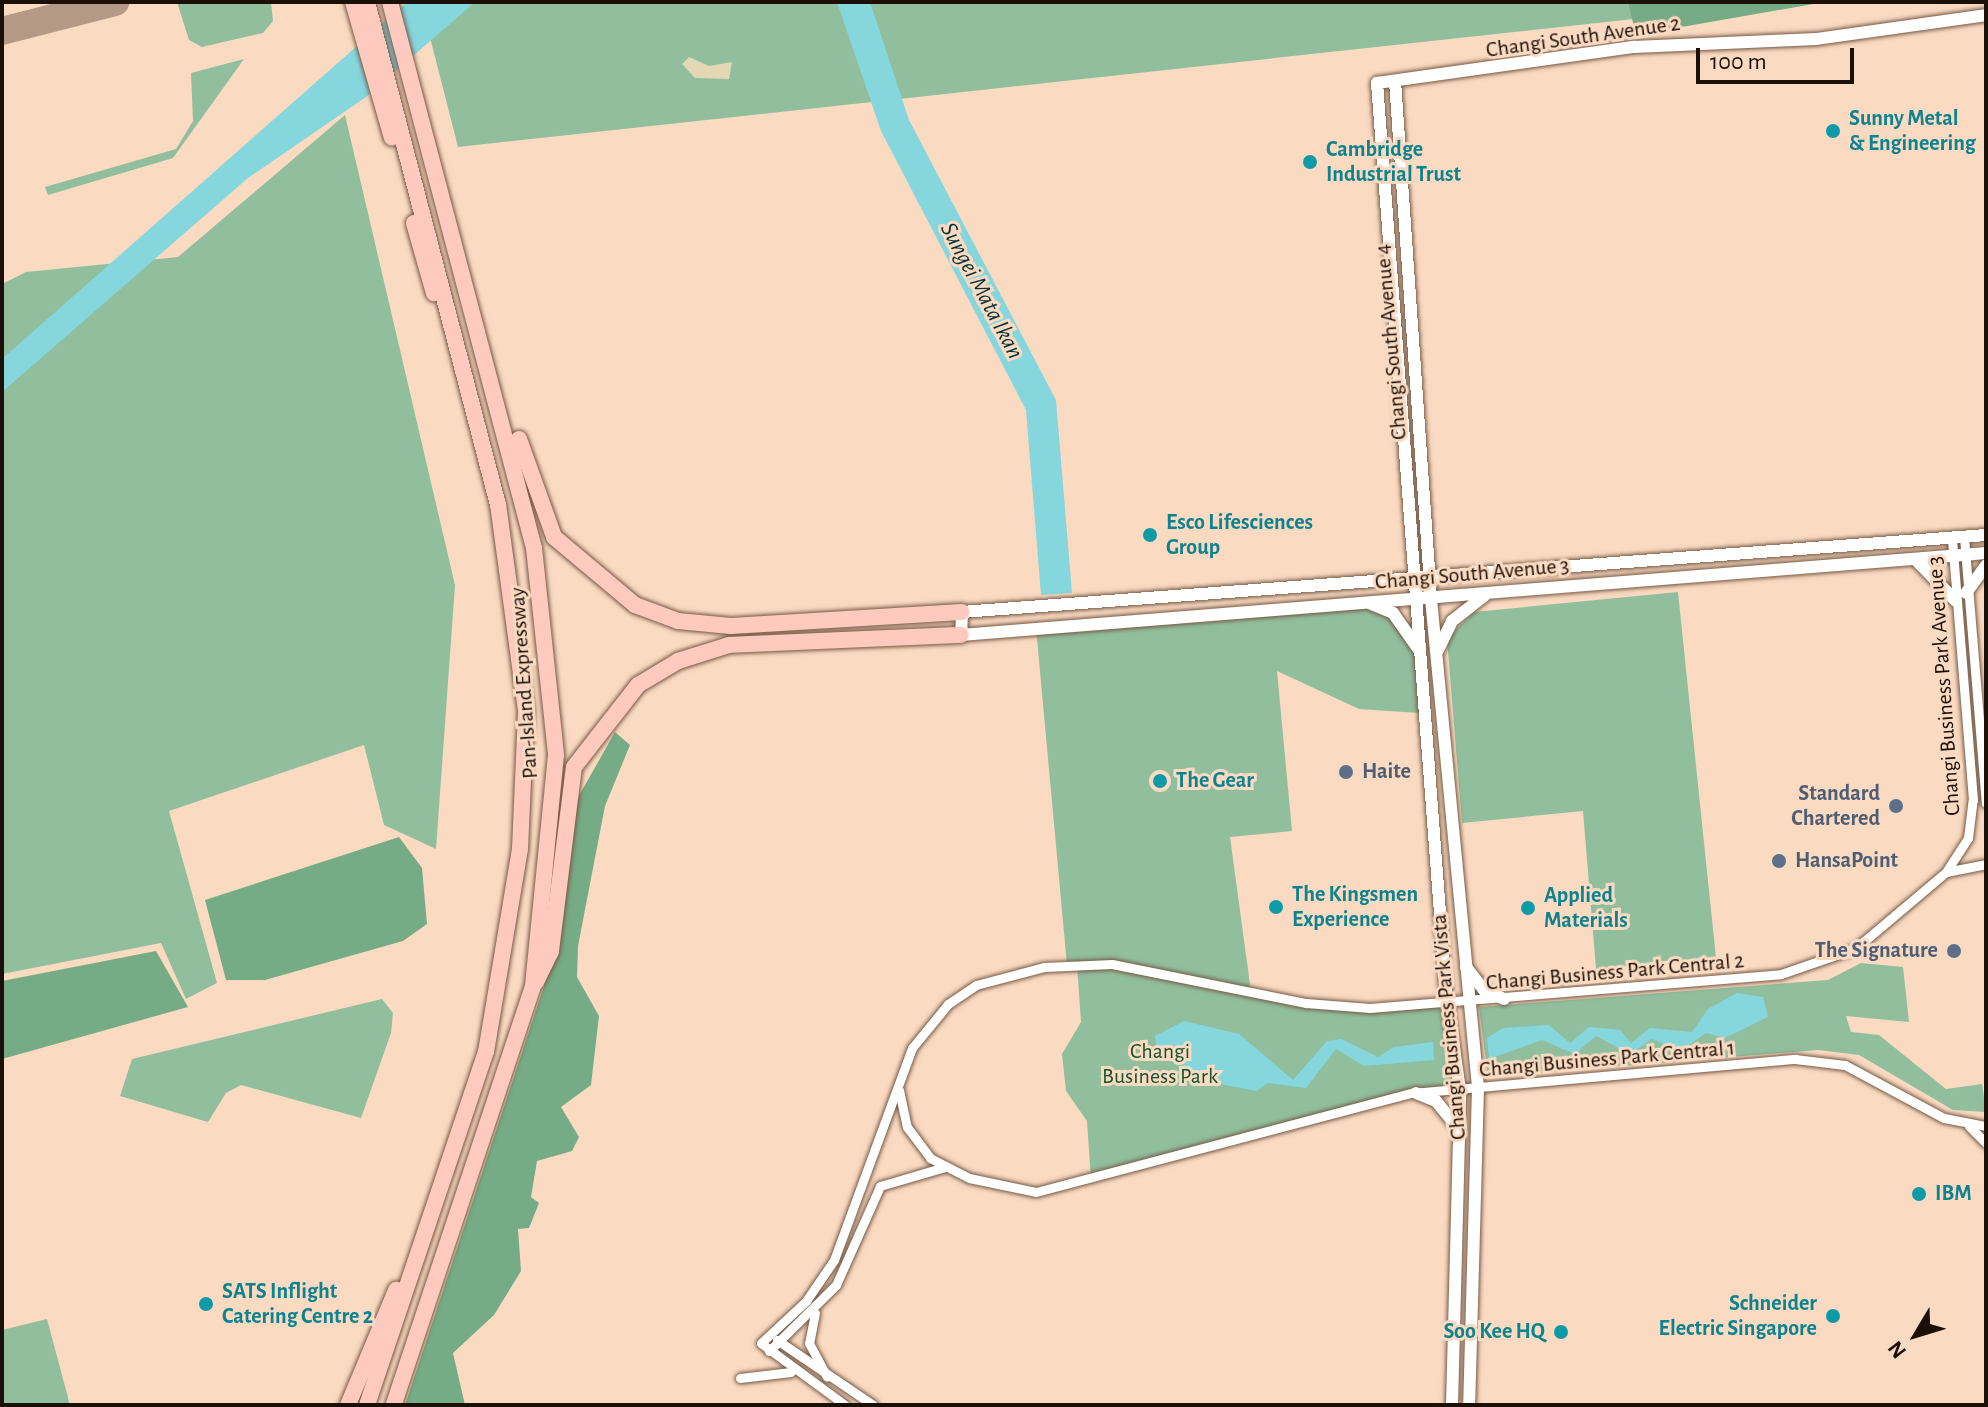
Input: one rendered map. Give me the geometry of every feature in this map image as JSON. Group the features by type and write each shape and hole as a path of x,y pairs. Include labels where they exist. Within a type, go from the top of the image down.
{"highway":[{"path":"353,2 366,25"},
{"path":"366,25 367,2"},
{"name":"Pan-Island Expressway","path":"390,3 505,418 536,563 556,755 533,986 394,1405"},
{"name":"Pan-Island Expressway","path":"366,25 498,505 522,659 520,849 486,1052 367,1405"},
{"path":"505,418 554,537 635,605 678,621 731,626 962,612"},
{"path":"533,986 551,951 574,767 638,685 678,661 729,645 961,635"},
{"path":"348,1405 436,1201"}],"main road":[{"name":"Changi South Avenue 2","path":"1377,83 1634,47 1816,39 1986,15"},
{"name":"Changi South Avenue 4","path":"1395,81 1431,599"},
{"name":"Changi South Avenue 4","path":"1377,83 1416,599"},
{"name":"Changi South Avenue 3","path":"962,612 1430,581 1986,535"},
{"name":"Changi South Avenue 3","path":"961,635 1986,553"},
{"path":"1915,559 1961,597 1986,565"},
{"path":"1436,657 1452,621 1492,593"},
{"name":"Changi Business Park Vista","path":"1416,599 1448,1004 1460,1090 1462,1134 1452,1405"},
{"name":"Changi Business Park Vista","path":"1431,599 1478,1088 1469,1405"},
{"path":"1362,603 1393,613 1420,653"},
{"path":"961,635 962,612"},
{"path":"1465,965 1476,984 1504,999"},
{"path":"1416,1093 1440,1105 1462,1134"}],"street":[{"name":"Changi Business Park Avenue 3","path":"1946,872 1968,838 1973,800 1958,537"},
{"name":"Changi Business Park Avenue 3","path":"1961,597 1986,803"},
{"name":"Changi Business Park Central 2","path":"769,1351 761,1343 834,1260 912,1048 959,995 997,976 1044,967 1151,969 1306,1003 1448,1004 1810,969 1872,937 1946,872 1986,864"},
{"name":"Changi Business Park Central 1","path":"898,1087 907,1127 945,1167 1011,1190 1067,1189 1199,1146 1416,1093 1811,1059 1876,1076 1918,1105 1969,1125 1986,1126"},
{"path":"1969,1125 1986,1143"},
{"path":"845,1405 794,1373 769,1351 816,1310 836,1285 863,1220 889,1180 945,1167"},
{"path":"816,1310 809,1343 831,1383"},
{"path":"770,1334 831,1383 873,1405"},
{"path":"740,1378 794,1373"}],"green space":[{"path":"177,2 271,2 273,21 263,33 202,47 189,40"},
{"path":"421,2 1790,2 458,147"},
{"path":"1628,2 1825,2 1636,35"},
{"path":"244,59 173,158 48,195 45,187 176,149 193,121 191,73"},
{"path":"345,115 455,585 436,849 384,825 364,745 169,811 217,983 186,999 161,943 2,974 2,284 26,272 178,257"},
{"path":"1678,592 1716,958 1596,969 1583,811 1462,823 1447,638 1474,612"},
{"name":"Changi Business Park","path":"1379,606 1420,653 1419,713 1359,709 1277,671 1292,831 1230,837 1251,992 1337,1006 1448,1005 1458,1089 1412,1093 1091,1180 1087,1121 1066,1091 1062,1054 1081,1022 1077,965 1067,965 1036,628"},
{"path":"615,732 630,745 605,806 578,946 577,977 599,1016 591,1085 561,1107 579,1137 572,1151 537,1161 531,1197 539,1203 529,1228 518,1229 521,1271 494,1315 453,1353 465,1405 405,1405 556,950 572,808"},
{"path":"399,837 422,868 427,924 403,941 265,980 226,980 205,900"},
{"path":"156,951 188,1007 2,1059 2,981"},
{"path":"1861,963 1903,967 1909,1022 1846,1016 1851,1032 1879,1035 1946,1089 1982,1084 1986,1112 1953,1110 1859,1055 1818,1050 1488,1077 1479,1007 1828,980"},
{"path":"382,999 393,1013 391,1033 361,1118 241,1085 226,1093 208,1122 120,1096 132,1059"},
{"path":"47,1319 70,1405 2,1405 2,1330"}],"sand":[{"path":"689,57 709,66 732,62 729,79 695,78 682,64"}],"water":[{"path":"407,2 475,2 366,97 248,178 2,392 2,359"},
{"name":"Sungei Mata Ikan","path":"837,2 870,2 909,120 1056,400 1072,593 1041,595 1026,410 881,131"},
{"path":"1737,993 1763,997 1768,1017 1725,1038 1706,1033 1680,1051 1652,1039 1630,1054 1596,1036 1575,1054 1542,1040 1489,1059 1487,1038 1503,1028 1549,1025 1570,1043 1589,1027 1620,1030 1631,1043 1650,1028 1692,1032 1708,1009"},
{"path":"1184,1021 1239,1034 1293,1080 1327,1041 1341,1039 1378,1057 1394,1047 1433,1042 1434,1060 1364,1066 1336,1049 1306,1088 1268,1083 1257,1091 1183,1077 1187,1067 1158,1057 1155,1036"}],"taxiway":[{"path":"2,31 115,2"}],"place":[{"name":"Sunny Metal & Engineering","path":"1833,131"},
{"name":"Cambridge Industrial Trust","path":"1310,162"},
{"name":"Esco Lifesciences Group","path":"1150,535"},
{"name":"Haite","path":"1346,772"},
{"name":"The Gear","path":"1160,781"},
{"name":"Standard Chartered","path":"1896,806"},
{"name":"HansaPoint","path":"1779,861"},
{"name":"The Kingsmen Experience","path":"1276,907"},
{"name":"Applied Materials","path":"1528,908"},
{"name":"The Signature","path":"1954,951"},
{"name":"IBM","path":"1919,1194"},
{"name":"SATS Inflight Catering Centre 2","path":"206,1304"},
{"name":"Schneider Electric Singapore","path":"1833,1316"},
{"name":"Soo Kee HQ","path":"1561,1332"}]}
